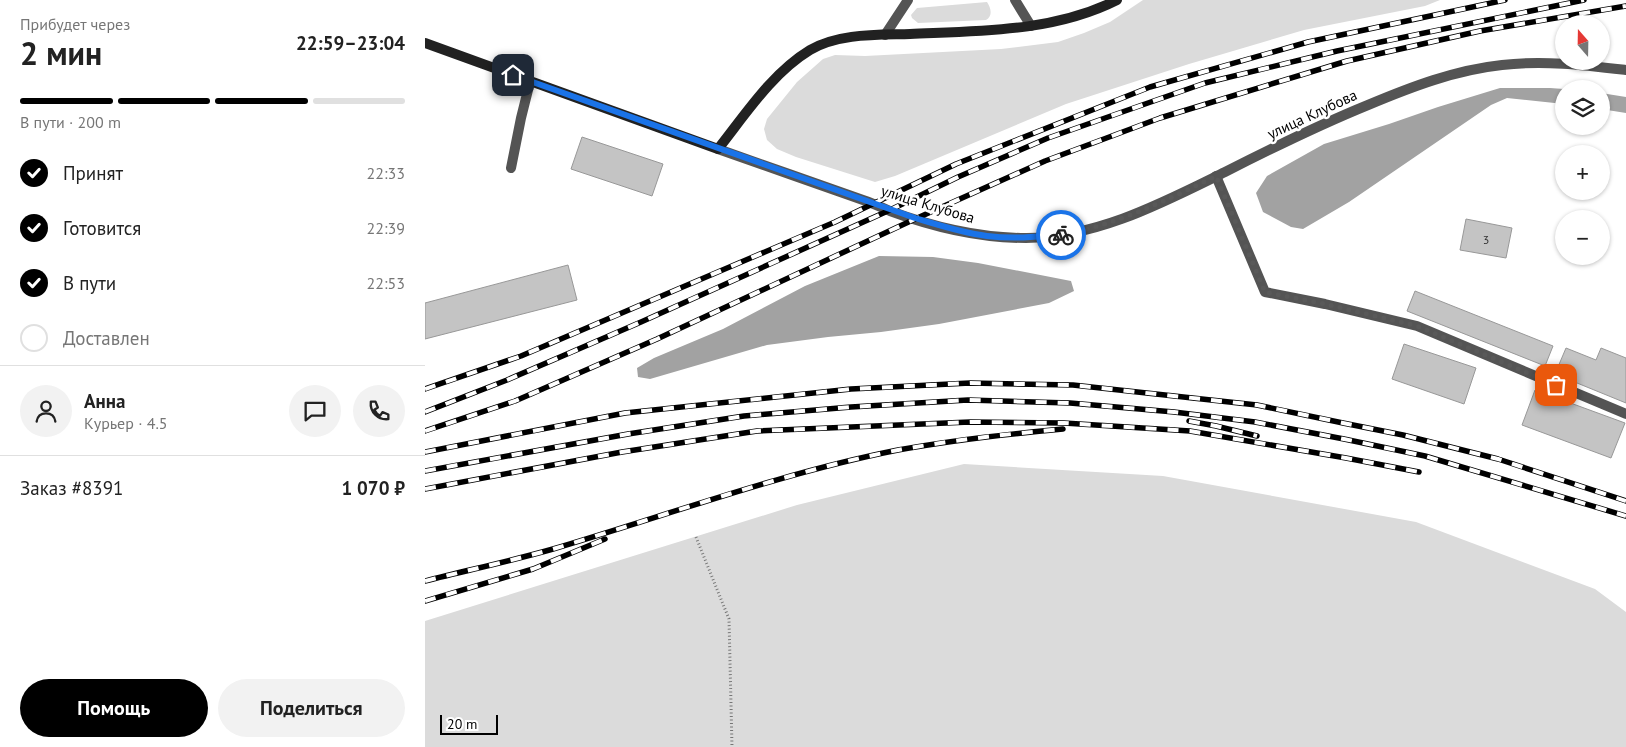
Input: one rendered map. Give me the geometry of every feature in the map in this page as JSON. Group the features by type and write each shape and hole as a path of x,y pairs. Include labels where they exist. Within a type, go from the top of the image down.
{"main road":[{"path":"718,149 783,71 802,55 819,45 853,37 962,32 1031,26 1076,17 1117,0"},
{"name":"улица Клубова","path":"425,42 530,82 718,149"}],"street":[{"path":"885,35 908,0"},
{"path":"1015,0 1031,26"},
{"name":"улица Клубова","path":"718,149 906,216 960,231 987,236 1026,238 1066,235 1110,223 1160,204 1321,124 1407,89 1461,72 1501,65 1536,62 1626,70"},
{"path":"511,168 530,82"},
{"path":"1216,176 1265,292 1417,326 1626,414"}],"path":[{"path":"696,537 729,619 732,747"}],"shaded area":[{"path":"1143,0 1440,0 1425,6 1304,30 1189,64 1066,104 895,176 875,182 796,157 777,149 767,140 764,129 767,119 797,82 823,59 835,55 865,56 1001,49 1058,42 1110,22"},
{"path":"987,2 991,12 986,20 918,23 911,15 917,8"},
{"path":"1500,88 1555,88 1555,103 1507,98 1491,105 1349,202 1303,229 1291,227 1263,212 1256,193 1267,176 1324,144"},
{"path":"1610,94 1626,97 1626,113 1610,110"},
{"path":"879,256 933,257 978,263 1071,281 1074,291 1049,303 939,324 767,345 650,379 638,377 637,368 654,358 723,329 805,286"},
{"path":"964,464 1163,476 1416,522 1595,589 1626,612 1626,747 425,747 425,621 797,505"}],"building":[{"path":"582,137 663,164 652,196 571,169"},
{"path":"1466,219 1512,228 1506,258 1460,250"},
{"path":"568,265 577,300 425,339 425,303"},
{"path":"1415,291 1553,346 1545,366 1407,311"},
{"path":"1404,344 1476,368 1464,404 1392,379"},
{"path":"1566,348 1596,360 1601,348 1626,358 1626,403 1555,374"},
{"path":"1535,390 1625,423 1611,458 1522,425"}],"railway":[{"path":"425,389 521,356 835,222 956,164 1150,87 1308,42 1505,0"},
{"path":"425,412 507,380 641,322 890,210 958,177 1048,138 1205,83 1337,51 1584,0"},
{"path":"425,431 515,401 657,339 1045,161 1160,118 1347,61 1480,31 1626,6"},
{"path":"425,452 625,413 851,389 970,383 1073,385 1257,405 1403,435 1498,459 1626,501"},
{"path":"425,471 628,434 744,416 968,400 1070,403 1174,412 1255,422 1344,439 1425,456 1626,516"},
{"path":"1189,421 1257,436"},
{"path":"425,489 622,452 757,431 970,422 1064,423 1190,431 1419,472"},
{"path":"425,581 553,549 768,482 854,459 939,443 1063,429"},
{"path":"425,601 533,569 605,539"}],"way so far":[{"path":"1061,235 1110,223 1160,204 1216,176 1251,263 1265,292 1417,326 1556,385"}],"route":[{"path":"513,75 915,218 960,231 987,236 1026,238 1061,235"}]}
